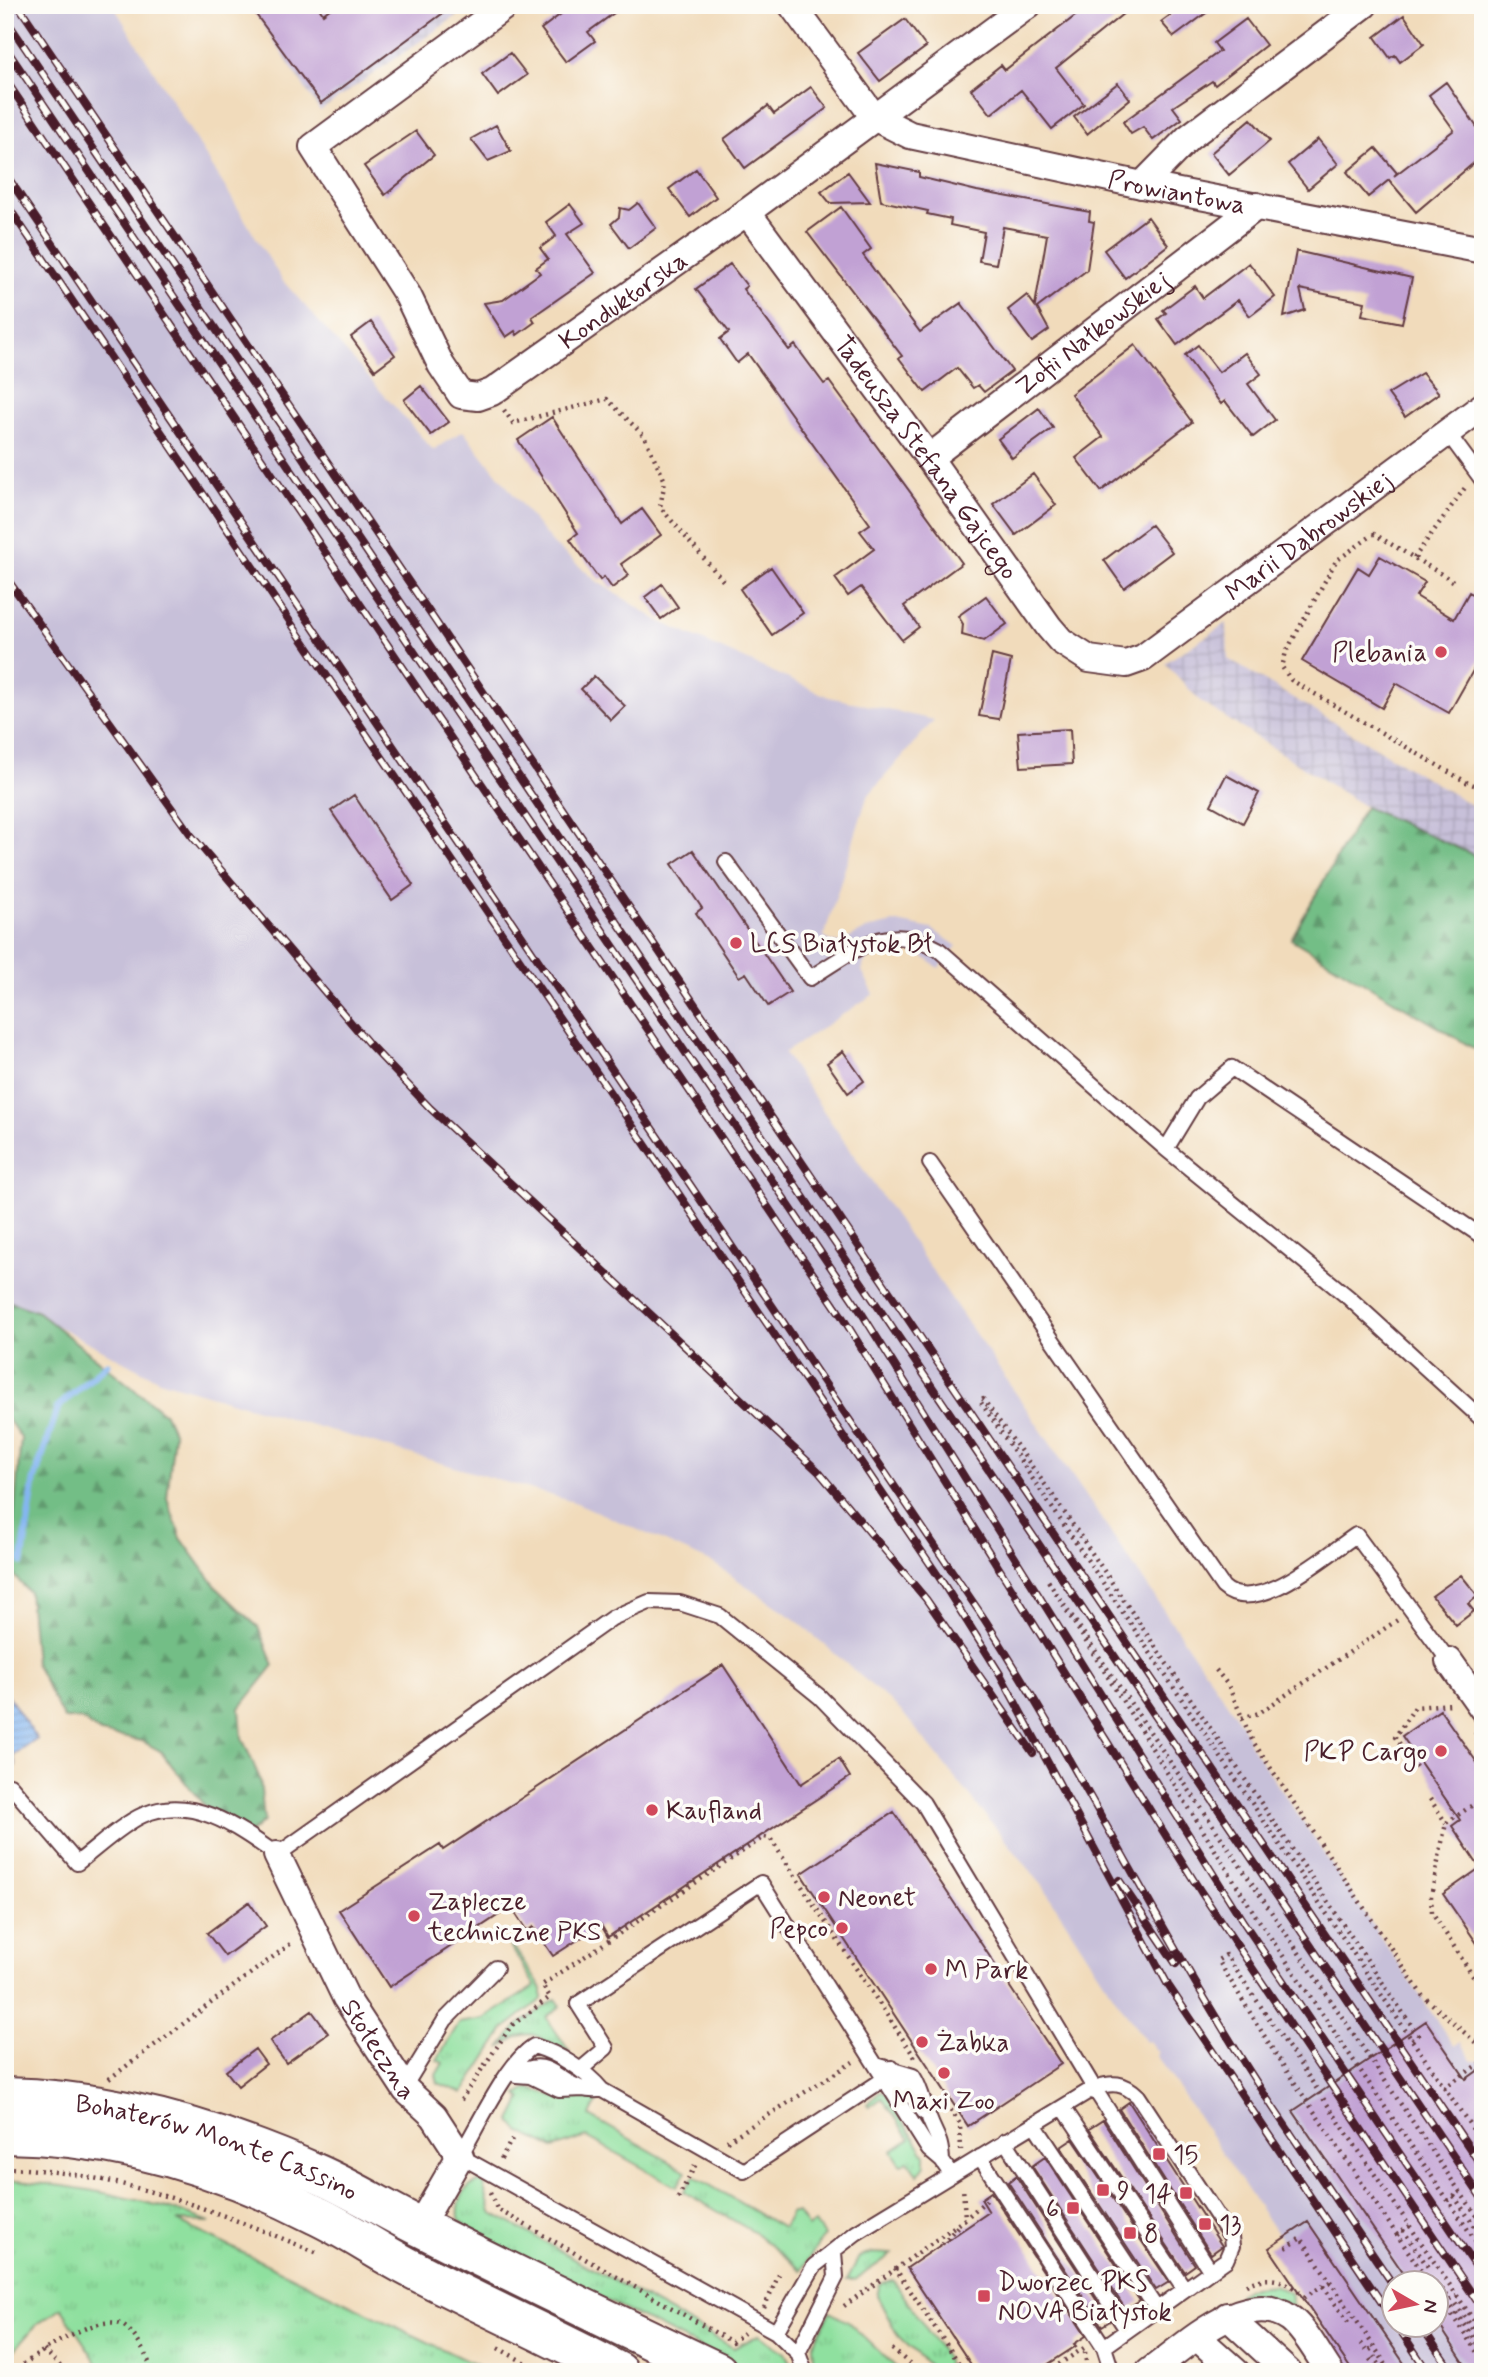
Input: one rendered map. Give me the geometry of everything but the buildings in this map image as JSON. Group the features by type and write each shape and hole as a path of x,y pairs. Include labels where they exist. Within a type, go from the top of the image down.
{"street":[{"path":"492,392 478,397 461,395 441,365 408,296 313,147 506,5"},
{"path":"792,5 874,117"},
{"name":"Konduktorska","path":"492,392 747,212 1028,5"},
{"path":"1142,185 1188,138 1364,5"},
{"name":"Prowiantowa","path":"874,117 910,135 1142,185 1483,250"},
{"name":"Zofii Nałkowskiej","path":"929,458 1257,206"},
{"name":"Tadeusza Stefana Gajcego","path":"747,212 1061,641 1089,659 1105,664 1133,662"},
{"name":"Marii Dąbrowskiej","path":"1133,662 1158,648 1483,406"},
{"path":"1449,1661 1470,1715"},
{"name":"Stołeczna","path":"277,1855 346,1998 404,2087 435,2116 460,2156"},
{"name":"Bohaterów Monte Cassino","path":"5,2097 102,2107 164,2120 256,2147 320,2175 419,2227 718,2372"},
{"name":"Bohaterów Monte Cassino","path":"5,2134 51,2135 131,2146 228,2175 318,2216 399,2263 619,2372"},
{"path":"399,2263 460,2156"},
{"path":"1162,2369 1227,2316 1243,2309 1260,2309 1275,2311 1291,2319 1330,2372"},
{"path":"1227,2316 1287,2372"},
{"path":"1198,2338 1236,2372"}],"lane":[{"path":"1447,432 1483,481"},
{"path":"726,862 810,978 878,938 900,936 930,944 1167,1149 1348,1297 1483,1420"},
{"path":"1167,1149 1197,1098 1232,1068 1483,1237"},
{"path":"930,1163 1223,1587 1237,1595 1264,1594 1356,1535 1449,1661"},
{"path":"10,1785 77,1863 144,1814 182,1808 230,1822 277,1855 612,1618 649,1602 680,1603 720,1616 820,1697 923,1803 1094,2088 1210,2270"},
{"path":"580,2070 606,2048 578,2004 761,1883 873,2058 928,2117 940,2139 942,2161"},
{"path":"404,2087 445,2020 496,1968"},
{"path":"805,2372 798,2353 776,2332 460,2156 523,2053 534,2046 580,2070 602,2090 744,2171 888,2073"},
{"path":"503,2084 529,2067 540,2067 584,2089 602,2090"},
{"path":"888,2073 929,2150 942,2161 951,2174"},
{"path":"776,2332 814,2266 856,2232 1094,2088 1114,2082 1127,2085 1138,2096 1231,2237 1230,2255 1104,2347"},
{"path":"1063,2107 1184,2288"},
{"path":"1034,2124 1156,2308"},
{"path":"1006,2141 1127,2330"},
{"path":"980,2157 1104,2347 1112,2372"},
{"path":"798,2353 836,2277 834,2252"}],"path":[{"path":"492,392 513,423 607,399 644,436 665,481 660,506 725,583"},
{"path":"1415,558 1454,502"},
{"path":"1452,581 1374,534 1336,561 1286,652 1282,667 1291,680 1468,783 1483,788"},
{"path":"1412,2040 1418,2035 1048,1490 983,1399 980,1401 1444,2088 1483,2144"},
{"path":"1483,2224 1047,1579 1249,1906 1483,2252"},
{"path":"1242,1718 1259,1713 1412,1611"},
{"path":"1216,1670 1228,1685 1252,1740 1422,1994 1483,2049"},
{"path":"1416,1767 1395,1737 1415,1707 1449,1703 1470,1715 1483,1743"},
{"path":"1483,1798 1446,1823 1431,1896 1432,1912 1483,1992"},
{"path":"1430,1799 1446,1823"},
{"path":"461,2100 511,2026 550,1997 542,1985 764,1837 770,1838"},
{"path":"98,2087 310,1928"},
{"path":"1419,2268 1276,2055 1218,1960 1226,1955 1457,2296 1480,2344 1483,2361"},
{"path":"678,2198 699,2159 710,2151 873,2058 892,2055 907,2045"},
{"path":"1444,2088 1483,2061"},
{"path":"5,2168 78,2176 176,2198 232,2217 328,2257"},
{"path":"1448,2201 1461,2192"},
{"path":"1454,2196 1481,2236"},
{"path":"942,2244 986,2200"},
{"path":"1397,2235 1410,2226"},
{"path":"1403,2230 1429,2268"},
{"path":"1286,2248 1301,2238 1391,2372"},
{"path":"895,2268 963,2372"},
{"path":"1323,2286 1350,2325"},
{"path":"1450,2300 1457,2296"},
{"path":"1454,2305 1480,2344"},
{"path":"1450,2311 1480,2344"},
{"path":"12,2372 44,2350 103,2322 121,2324 132,2332 154,2372"},
{"path":"1361,2343 1367,2352 1374,2347"},
{"path":"1047,2372 1084,2348"},
{"path":"892,2349 920,2372"},
{"path":"44,2350 66,2372"},
{"path":"1378,2372 1372,2357 1384,2372"}],"shaded area":[{"path":"5,5 113,5 282,280 433,450 463,431 552,543 598,582 661,622 829,697 934,720 867,797 824,936 831,942 840,943 867,929 897,922 932,929 957,946 939,968 922,956 906,950 875,955 864,963 862,971 874,994 784,1053 1242,1725 1250,1744 1454,2046 1460,2042 1473,2061 1483,2061 1483,2372 1371,2372 1156,2055 1158,2053 1149,2041 1146,2042 1105,1983 1042,1885 902,1712 796,1620 713,1563 577,1503 159,1380 5,1298"},
{"path":"250,5 461,5 465,10 320,111"},
{"path":"1227,623 1228,659 1483,812 1483,859 1365,807 1201,702 1165,663"}],"green space":[{"path":"1365,807 1483,859 1483,1054 1291,939"},
{"path":"5,1300 38,1312 165,1414 174,1434 167,1498 181,1538 217,1588 258,1627 274,1665 240,1708 242,1738 260,1779 264,1821 249,1834 228,1835 160,1751 142,1741 101,1733 81,1719 64,1719 35,1663 29,1592 9,1570 21,1438 5,1415"},
{"path":"511,1943 542,1989 542,1999 505,2028 463,2093 438,2083 436,2075 443,2063 437,2060 459,2023 484,2019 535,1986 509,1944"},
{"path":"556,1999 561,2006 546,2017 569,2051 530,2034 522,2035 500,2048 517,2026"},
{"path":"529,2088 554,2097 587,2097 597,2102 590,2116 686,2171 677,2187 587,2137 553,2148 519,2131 511,2121 522,2099 518,2095"},
{"path":"880,2092 885,2093 925,2155 925,2165 918,2175 908,2161 901,2165 892,2151 910,2139 882,2098 869,2107 867,2104"},
{"path":"694,2176 783,2228 791,2213 798,2213 808,2227 815,2223 824,2236 801,2270 757,2234 684,2192"},
{"path":"5,2180 109,2194 210,2222 177,2221 490,2372 103,2372 61,2308 35,2326 5,2361"},
{"path":"482,2181 491,2212 734,2348 759,2335 785,2353 795,2372 749,2372 469,2232 459,2218 459,2206 466,2190"},
{"path":"873,2253 892,2254 855,2280 847,2280 859,2257"},
{"path":"435,2258 691,2372 661,2372 434,2261"},
{"path":"893,2280 947,2360 947,2372 936,2372 898,2336 877,2296 880,2284"},
{"path":"1274,2285 1290,2293 1293,2307 1260,2296 1239,2299 1238,2295 1252,2287"},
{"path":"830,2312 848,2322 901,2372 815,2372 813,2345"}],"water":[{"path":"5,1691 37,1739 13,1756 16,1765 9,1770 5,1768"}],"waterway":[{"path":"22,1562 34,1481 58,1407 107,1364"}],"railway":[{"path":"18,5 1483,2168"},
{"path":"5,18 1483,2200"},
{"path":"5,47 861,1312 1244,1923 1483,2277"},
{"path":"5,79 841,1315 1201,1892 1483,2310"},
{"path":"5,173 985,1620 1059,1742 1200,1991 1276,2112"},
{"path":"5,202 941,1580 1000,1674 1168,1985 1380,2300"},
{"path":"5,576 191,835 370,1045 430,1108 818,1471 926,1599 1033,1753"},
{"path":"1119,1880 1176,1964"},
{"path":"1272,2106 1382,2268"},
{"path":"1405,2338 1428,2372"},
{"path":"1429,2338 1452,2372"}],"place":[{"name":"Plebania","path":"1441,652"},
{"name":"LCS Białystok Bł","path":"736,943"},
{"name":"PKP Cargo","path":"1441,1751"},
{"name":"Kaufland","path":"652,1810"},
{"name":"Neonet","path":"824,1897"},
{"name":"Zaplecze techniczne PKS","path":"414,1916"},
{"name":"Pepco","path":"842,1928"},
{"name":"M Park","path":"931,1969"},
{"name":"Żabka","path":"922,2042"},
{"name":"Maxi Zoo","path":"944,2073"},
{"name":"15","path":"1159,2154"},
{"name":"9","path":"1103,2190"},
{"name":"14","path":"1186,2193"},
{"name":"6","path":"1073,2208"},
{"name":"13","path":"1205,2224"},
{"name":"8","path":"1130,2233"},
{"name":"Dworzec PKS NOVA Białystok","path":"984,2296"}]}
